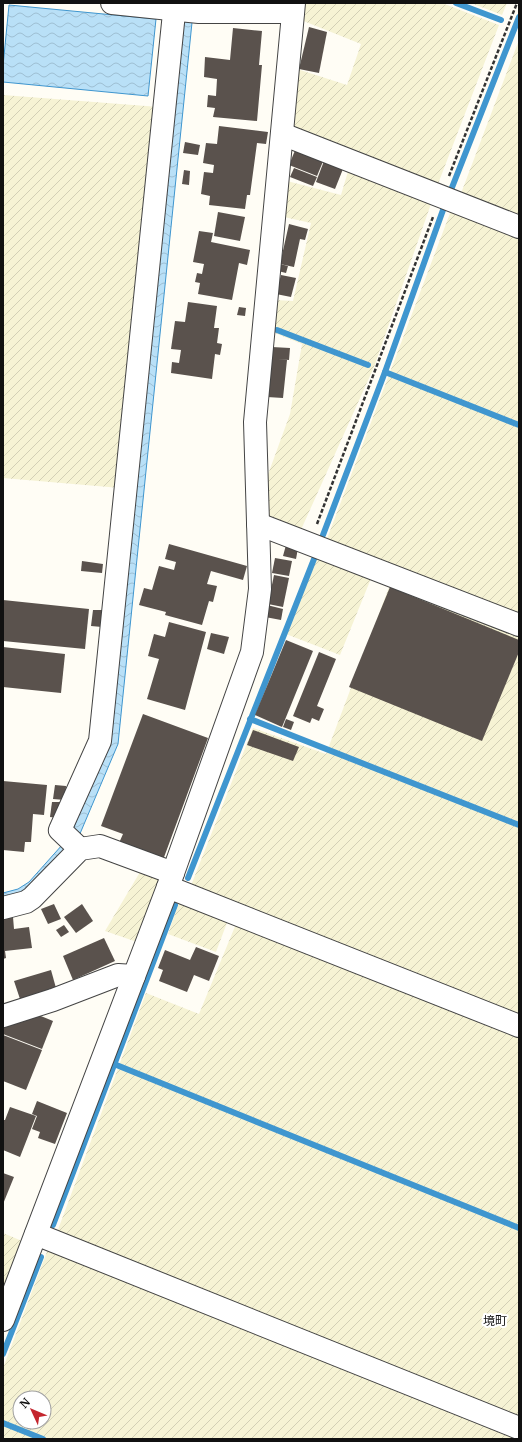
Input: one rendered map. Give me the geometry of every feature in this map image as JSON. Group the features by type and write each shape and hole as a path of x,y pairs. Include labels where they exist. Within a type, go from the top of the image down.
{"street":[{"path":"3,1320 170,880 252,652 260,588 255,422 294,8 181,9 112,3"},
{"path":"181,9 100,741 60,830 73,843 100,846 170,880 519,1026"},
{"path":"282,134 519,227"},
{"path":"258,524 519,625"},
{"path":"3,908 26,902 32,898 73,843"},
{"path":"3,1016 53,1000 118,975 134,976"},
{"path":"36,1234 519,1428"}],"path":[{"path":"310,543 441,197 517,3"}],"shaded area":[{"path":"303,3 442,3 499,25 438,184 290,131 297,69 347,85 361,44 301,20"},
{"path":"471,3 507,3 502,15"},
{"path":"519,40 519,219 460,196"},
{"path":"3,95 159,107 120,488 3,478"},
{"path":"349,168 432,201 374,367 300,532 266,518 262,491 290,414 302,344 270,331 276,300 293,301 311,223 284,217 287,181 341,195"},
{"path":"452,208 519,234 519,618 325,544"},
{"path":"318,555 372,576 340,655 286,634"},
{"path":"391,582 519,632 519,1017 190,888 253,728 326,754"},
{"path":"143,867 161,880 137,942 105,931"},
{"path":"180,900 228,920 216,952 168,934"},
{"path":"236,924 519,1035 519,1417 56,1235 146,993 199,1014"},
{"path":"3,1233 22,1241 3,1293"},
{"path":"48,1249 511,1433 514,1439 3,1439 3,1368"}],"water":[{"path":"183,3 194,3 118,744 79,836 29,893 3,901 3,893 18,889 29,882 71,835 107,740"},
{"path":"9,5 156,19 148,96 3,82 3,66"}],"building":[{"path":"309,27 327,32 319,73 299,69"},
{"path":"233,28 262,31 259,65 262,65 257,121 213,117 215,108 207,107 208,95 216,96 217,79 204,77 205,57 230,60"},
{"path":"219,126 268,132 266,144 257,143 250,195 247,195 245,209 209,205 210,196 201,194 204,172 213,173 214,165 203,163 206,143 217,144"},
{"path":"185,142 200,145 198,155 183,153"},
{"path":"296,148 324,159 317,176 289,165"},
{"path":"324,161 343,169 335,189 316,182"},
{"path":"294,168 317,177 313,186 290,177"},
{"path":"184,170 190,171 189,185 182,184"},
{"path":"218,212 245,217 240,241 214,236"},
{"path":"289,224 308,229 305,240 300,239 294,267 280,264"},
{"path":"199,231 213,233 211,242 250,250 247,265 239,263 232,300 198,294 200,283 195,282 197,273 202,274 204,264 193,262"},
{"path":"280,264 288,266 286,273 278,271"},
{"path":"281,275 296,278 291,297 276,294"},
{"path":"188,302 217,306 214,328 219,328 217,343 222,344 220,355 215,354 212,379 171,373 172,362 179,363 181,350 171,349 175,321 185,322"},
{"path":"239,307 246,308 245,316 237,315"},
{"path":"272,347 290,348 289,360 277,359 287,360 283,398 267,397"},
{"path":"169,544 247,566 243,580 211,571 207,584 217,586 213,602 209,601 202,625 165,615 166,612 139,605 144,588 152,590 159,566 174,570 176,562 165,559"},
{"path":"286,545 298,548 296,559 283,556"},
{"path":"275,558 292,561 289,576 272,573"},
{"path":"82,561 103,564 102,573 81,571"},
{"path":"274,575 289,578 283,607 268,604"},
{"path":"390,587 519,640 519,652 482,741 349,687"},
{"path":"3,600 89,609 85,649 3,641"},
{"path":"267,605 283,609 281,620 265,617"},
{"path":"93,610 103,610 102,627 91,626"},
{"path":"169,622 206,632 185,710 147,699 159,659 148,656 154,634 165,637"},
{"path":"211,633 229,637 224,654 207,649"},
{"path":"286,640 313,651 282,727 255,715"},
{"path":"3,647 65,654 61,693 3,687"},
{"path":"319,652 336,659 317,706 324,709 319,721 312,718 310,723 293,716"},
{"path":"143,714 208,738 163,860 119,843 123,834 101,826"},
{"path":"286,719 294,722 291,730 283,727"},
{"path":"253,730 299,747 293,761 247,745"},
{"path":"3,781 47,785 44,815 33,814 31,842 25,842 24,852 3,850"},
{"path":"55,785 66,786 65,800 53,799"},
{"path":"52,802 60,802 58,818 50,817"},
{"path":"54,904 61,919 48,924 41,909"},
{"path":"82,904 93,921 76,933 64,917"},
{"path":"13,917 14,929 29,927 32,948 5,951 6,958 3,959 3,918"},
{"path":"64,925 69,932 61,937 56,930"},
{"path":"104,938 115,961 73,980 63,956"},
{"path":"196,947 219,956 209,981 194,975 187,992 159,981 163,970 158,968 165,950 190,960"},
{"path":"51,970 56,988 20,999 14,981"},
{"path":"31,1012 53,1021 42,1049 3,1034 3,1024"},
{"path":"3,1035 42,1050 26,1090 3,1081"},
{"path":"37,1101 67,1113 55,1144 38,1138 40,1132 32,1129 37,1116 32,1114"},
{"path":"10,1107 36,1116 20,1157 3,1150 3,1120 5,1120"},
{"path":"3,1173 14,1177 3,1204"}],"waterway":[{"path":"456,3 501,20"},
{"path":"451,190 519,17"},
{"path":"323,535 385,372 443,210"},
{"path":"277,330 368,365"},
{"path":"385,372 519,425"},
{"path":"188,878 314,559"},
{"path":"250,719 519,825"},
{"path":"53,1225 175,905"},
{"path":"114,1064 519,1228"},
{"path":"3,1354 41,1257"},
{"path":"3,1423 43,1439"}],"district":[{"name":"境町","path":"495,1321"}]}
